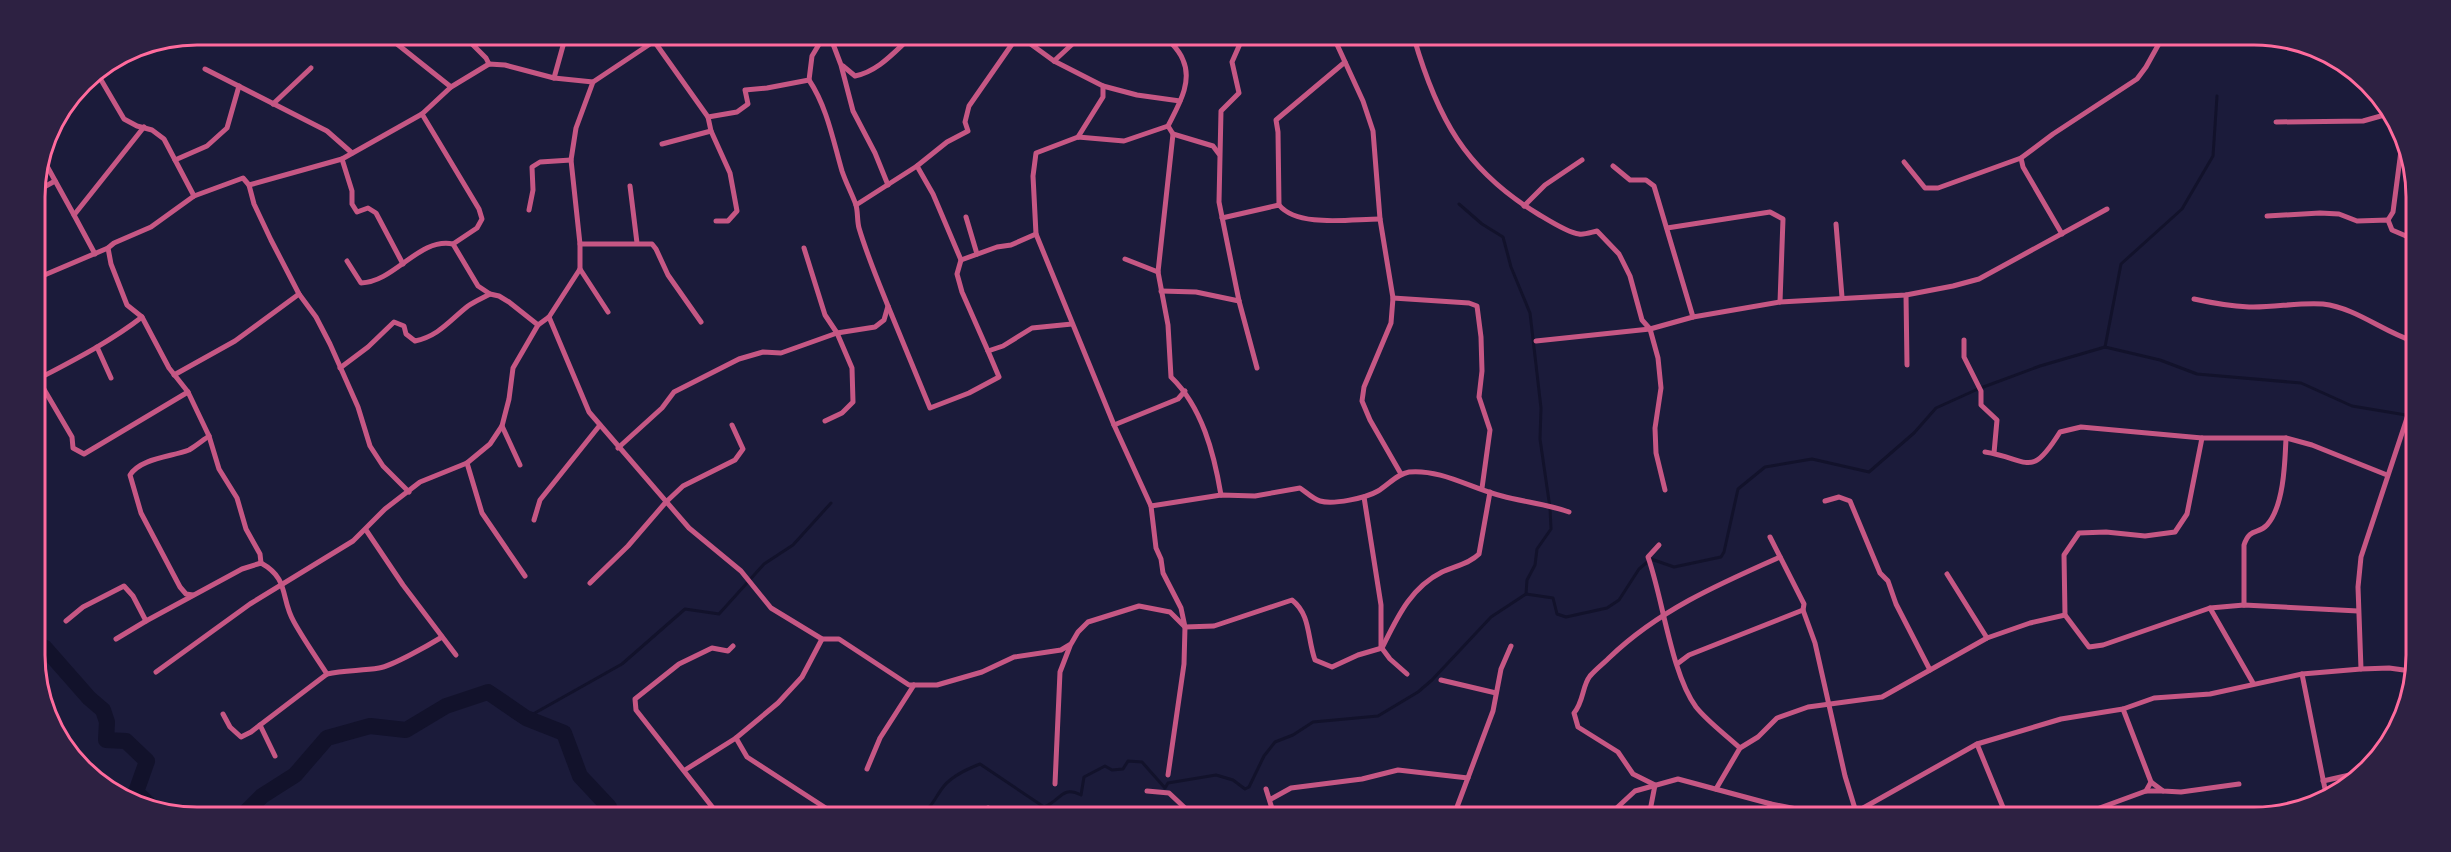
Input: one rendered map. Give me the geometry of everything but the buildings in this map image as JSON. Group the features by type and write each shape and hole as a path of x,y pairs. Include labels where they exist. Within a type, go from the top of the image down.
{"street":[{"path":"398,45 451,87"},
{"path":"473,45 489,64"},
{"path":"554,78 563,45"},
{"path":"156,672 282,584 353,541 385,510 420,482 467,463 490,444 502,426 509,399 513,368 538,325 549,317 580,269 580,244 571,160 576,128 593,82 648,45"},
{"path":"657,45 708,117 711,131 730,173 737,212 729,221 716,221"},
{"path":"819,45 812,56 809,80 818,94 837,147 850,195 856,205 858,225 867,254 930,408 969,393 999,377 962,292 957,274 961,261 933,194 917,166"},
{"path":"834,45 842,65 853,111 888,185"},
{"path":"842,65 855,76 866,74 877,68 902,45"},
{"path":"856,205 917,166 947,142 968,131 965,122 969,106 1013,45"},
{"path":"1031,45 1054,61 1103,86 1137,95 1180,101"},
{"path":"1054,61 1071,45"},
{"path":"1168,775 1184,664 1185,627 1181,608 1163,573 1156,548 1151,506 1114,425 1036,234 1033,176 1036,153 1078,138 1124,141 1168,126 1187,79 1183,57 1173,45"},
{"path":"1239,45 1232,62 1239,93 1221,111 1219,202 1239,301 1257,368"},
{"path":"1337,45 1363,101 1372,131 1380,219 1393,298 1391,323 1364,387 1362,400 1370,420 1401,474"},
{"path":"1416,45 1426,79 1455,138 1474,165 1524,206 1579,234 1597,231 1619,254 1630,276 1642,320 1650,329 1658,358 1661,388 1655,428 1656,453 1665,490"},
{"path":"1904,162 1925,188 1938,188 2021,158 2053,134 2137,79 2158,45"},
{"path":"1345,63 1276,120 1279,204 1293,217 1310,220 1380,219"},
{"path":"249,185 342,159 422,114 451,87 489,64 505,65 554,78 593,82"},
{"path":"273,104 312,68"},
{"path":"205,69 327,131 352,153"},
{"path":"101,80 124,119 164,139 194,196"},
{"path":"708,117 737,112 748,104 745,90 809,80"},
{"path":"175,160 207,147 227,128 239,86"},
{"path":"1078,138 1103,97 1103,86"},
{"path":"422,114 479,209 482,219 477,228 453,244"},
{"path":"2276,122 2363,121 2382,116"},
{"path":"1168,126 1173,134 1158,272 1168,325 1171,377 1185,391 1209,439 1221,495"},
{"path":"74,215 144,127"},
{"path":"662,144 711,131"},
{"path":"1173,134 1213,146 1220,155"},
{"path":"2400,156 2392,212 2388,220 2392,230 2406,236"},
{"path":"2021,158 2023,167 2062,234"},
{"path":"342,159 352,191 352,204 357,212 368,208 376,213 403,264"},
{"path":"529,210 533,190 532,167 540,162 571,160"},
{"path":"1524,206 1545,185 1582,160"},
{"path":"1613,166 1630,180 1646,180 1654,186 1693,317"},
{"path":"48,168 95,254"},
{"path":"45,275 151,227 194,196 243,178 249,185 254,204 298,294 316,317 340,368 358,407 369,446 383,466 409,492"},
{"path":"45,186 55,181"},
{"path":"630,186 637,243"},
{"path":"1222,218 1279,204"},
{"path":"1536,341 1650,329 1693,317 1780,302 1906,295 1979,279 2107,209"},
{"path":"1666,228 1770,212 1783,219 1780,302"},
{"path":"2268,216 2320,213 2339,214 2357,221 2388,220"},
{"path":"966,218 977,254"},
{"path":"1836,224 1842,297"},
{"path":"961,261 1011,245 1036,234"},
{"path":"347,261 361,283 373,282 431,246 445,242 453,244 478,286 509,302 538,325"},
{"path":"580,244 652,244 668,275 701,322"},
{"path":"108,248 111,264 127,305 142,317 174,375 188,392 209,436 219,469 237,498 246,529 260,554 261,563"},
{"path":"804,248 825,315 837,333 852,368 853,402 842,413 825,422"},
{"path":"1125,259 1158,272"},
{"path":"580,269 608,312"},
{"path":"1161,291 1196,292 1239,301"},
{"path":"174,375 236,341 298,294"},
{"path":"340,368 368,347 394,322 404,326 406,334 415,341 425,339 446,327 470,305 490,294"},
{"path":"1906,295 1907,365"},
{"path":"1393,298 1468,303 1477,306 1482,371 1479,397 1490,430 1482,488"},
{"path":"2194,299 2250,307 2323,304 2351,312 2406,339"},
{"path":"618,448 662,408 674,392 739,359 763,352 781,353 837,333 875,327 884,320 888,306"},
{"path":"45,376 97,347 142,317"},
{"path":"549,317 589,412 689,528 741,571 771,608 822,639 839,639 909,685 937,685 982,672 1014,657 1061,650 1071,644"},
{"path":"988,351 1004,346 1032,328 1072,324"},
{"path":"1964,340 1964,357 1980,388 1981,405 1997,420 1994,453"},
{"path":"97,347 111,378"},
{"path":"1114,425 1178,399 1185,391"},
{"path":"45,393 72,437 73,448 84,454 188,392"},
{"path":"2361,669 2358,611 2361,557 2406,424"},
{"path":"534,520 540,500 600,425"},
{"path":"590,583 628,546 683,486 735,460 743,449 732,425"},
{"path":"502,426 520,465"},
{"path":"1985,452 2021,463 2030,463 2043,458 2060,432 2081,427 2202,438 2286,438 2312,445 2387,475"},
{"path":"194,596 186,594 180,587 141,513 130,475 134,470 154,460 190,449 209,436"},
{"path":"2202,438 2187,514 2175,532 2145,536 2106,532 2079,533 2064,555 2065,615 2089,647 2103,645 2210,608 2244,604 2358,611"},
{"path":"2244,604 2244,545 2251,532 2265,527 2271,519 2278,501 2284,471 2286,438"},
{"path":"467,463 482,513 525,576"},
{"path":"1151,506 1221,495 1256,496 1300,488 1320,501 1364,497 1376,492 1401,474 1427,473 1569,512"},
{"path":"1055,784 1060,672 1071,644 1088,622 1139,606 1170,612 1185,627 1214,626 1292,600 1301,608 1307,621 1315,660 1332,667 1358,655 1382,648 1401,609 1424,582 1473,561 1479,554 1490,492"},
{"path":"1364,497 1381,605 1382,648 1407,674"},
{"path":"1825,501 1839,497 1850,501 1880,573 1888,581 1896,604 1930,670"},
{"path":"366,530 456,655"},
{"path":"1770,537 1804,604 1803,610 1815,643 1830,705 1835,738 1855,807"},
{"path":"1659,545 1648,557 1677,664 1688,693 1696,707 1740,748"},
{"path":"1654,785 1633,774 1618,752 1578,727 1574,713 1581,705 1589,678 1624,644 1664,613 1714,586 1780,557"},
{"path":"116,639 242,569 261,563 274,570 282,584 292,620 327,674"},
{"path":"1947,574 1987,638"},
{"path":"66,621 83,607 124,586 133,596 146,621"},
{"path":"2210,608 2253,683"},
{"path":"1677,664 1689,655 1803,610"},
{"path":"1716,789 1740,748 1758,736 1777,718 1808,707 1882,697 1987,638 2030,623 2065,615"},
{"path":"223,714 230,726 241,737 251,732 327,674 381,668 442,637"},
{"path":"685,770 736,738 778,703 802,677 822,639"},
{"path":"712,807 689,781 685,770 636,710 635,699 679,664 711,648 728,651 733,646"},
{"path":"1457,807 1493,711 1502,669 1511,646"},
{"path":"1865,807 1977,744 2061,719 2123,709 2154,698 2210,694 2301,674 2361,669 2405,670"},
{"path":"2301,674 2325,789"},
{"path":"1441,680 1496,693"},
{"path":"867,769 880,738 914,685"},
{"path":"2123,709 2151,782 2163,791"},
{"path":"260,725 275,756"},
{"path":"736,738 747,757 824,807"},
{"path":"1977,744 2003,807"},
{"path":"1271,799 1291,788 1362,779 1398,770 1468,778"},
{"path":"2323,782 2345,776"},
{"path":"1618,807 1635,791 1678,779 1783,807"},
{"path":"2146,791 2151,782"},
{"path":"2102,807 2146,791 2181,792 2239,784"},
{"path":"1650,807 1654,785"},
{"path":"1266,789 1272,807"},
{"path":"1147,791 1169,793 1184,807"}],"waterway":[{"path":"2105,347 2121,264 2182,209 2213,156 2217,96"},
{"path":"1459,204 1482,224 1503,237 1511,267 1530,313 1541,408 1540,439 1551,529 1537,549 1535,565 1527,580 1526,594"},
{"path":"1044,807 1065,793 1074,792 1081,795 1084,777 1105,766 1112,770 1123,769 1128,761 1142,762 1165,788 1168,783 1216,775 1233,780 1245,789 1249,787 1264,756 1275,742 1293,735 1313,722 1378,716 1418,692 1491,617 1526,594 1553,598 1557,614 1566,617 1607,608 1619,600 1639,569 1651,559 1674,567 1721,557 1738,489 1765,467 1812,459 1869,472 1914,433 1936,408 1978,389 2040,366 2105,347 2160,360 2197,374 2301,383 2352,406 2406,415"},
{"path":"526,718 622,664 685,609 719,614 764,564 793,545 831,503"},
{"path":"45,648 89,698 103,710 107,722 106,740 126,741 147,761 136,792 139,795"},
{"path":"251,807 262,796 295,775 327,738 370,726 406,730 446,706 488,692 526,718 564,733 580,776 609,807"},
{"path":"930,807 944,785 953,777 980,764 1044,807"}]}
